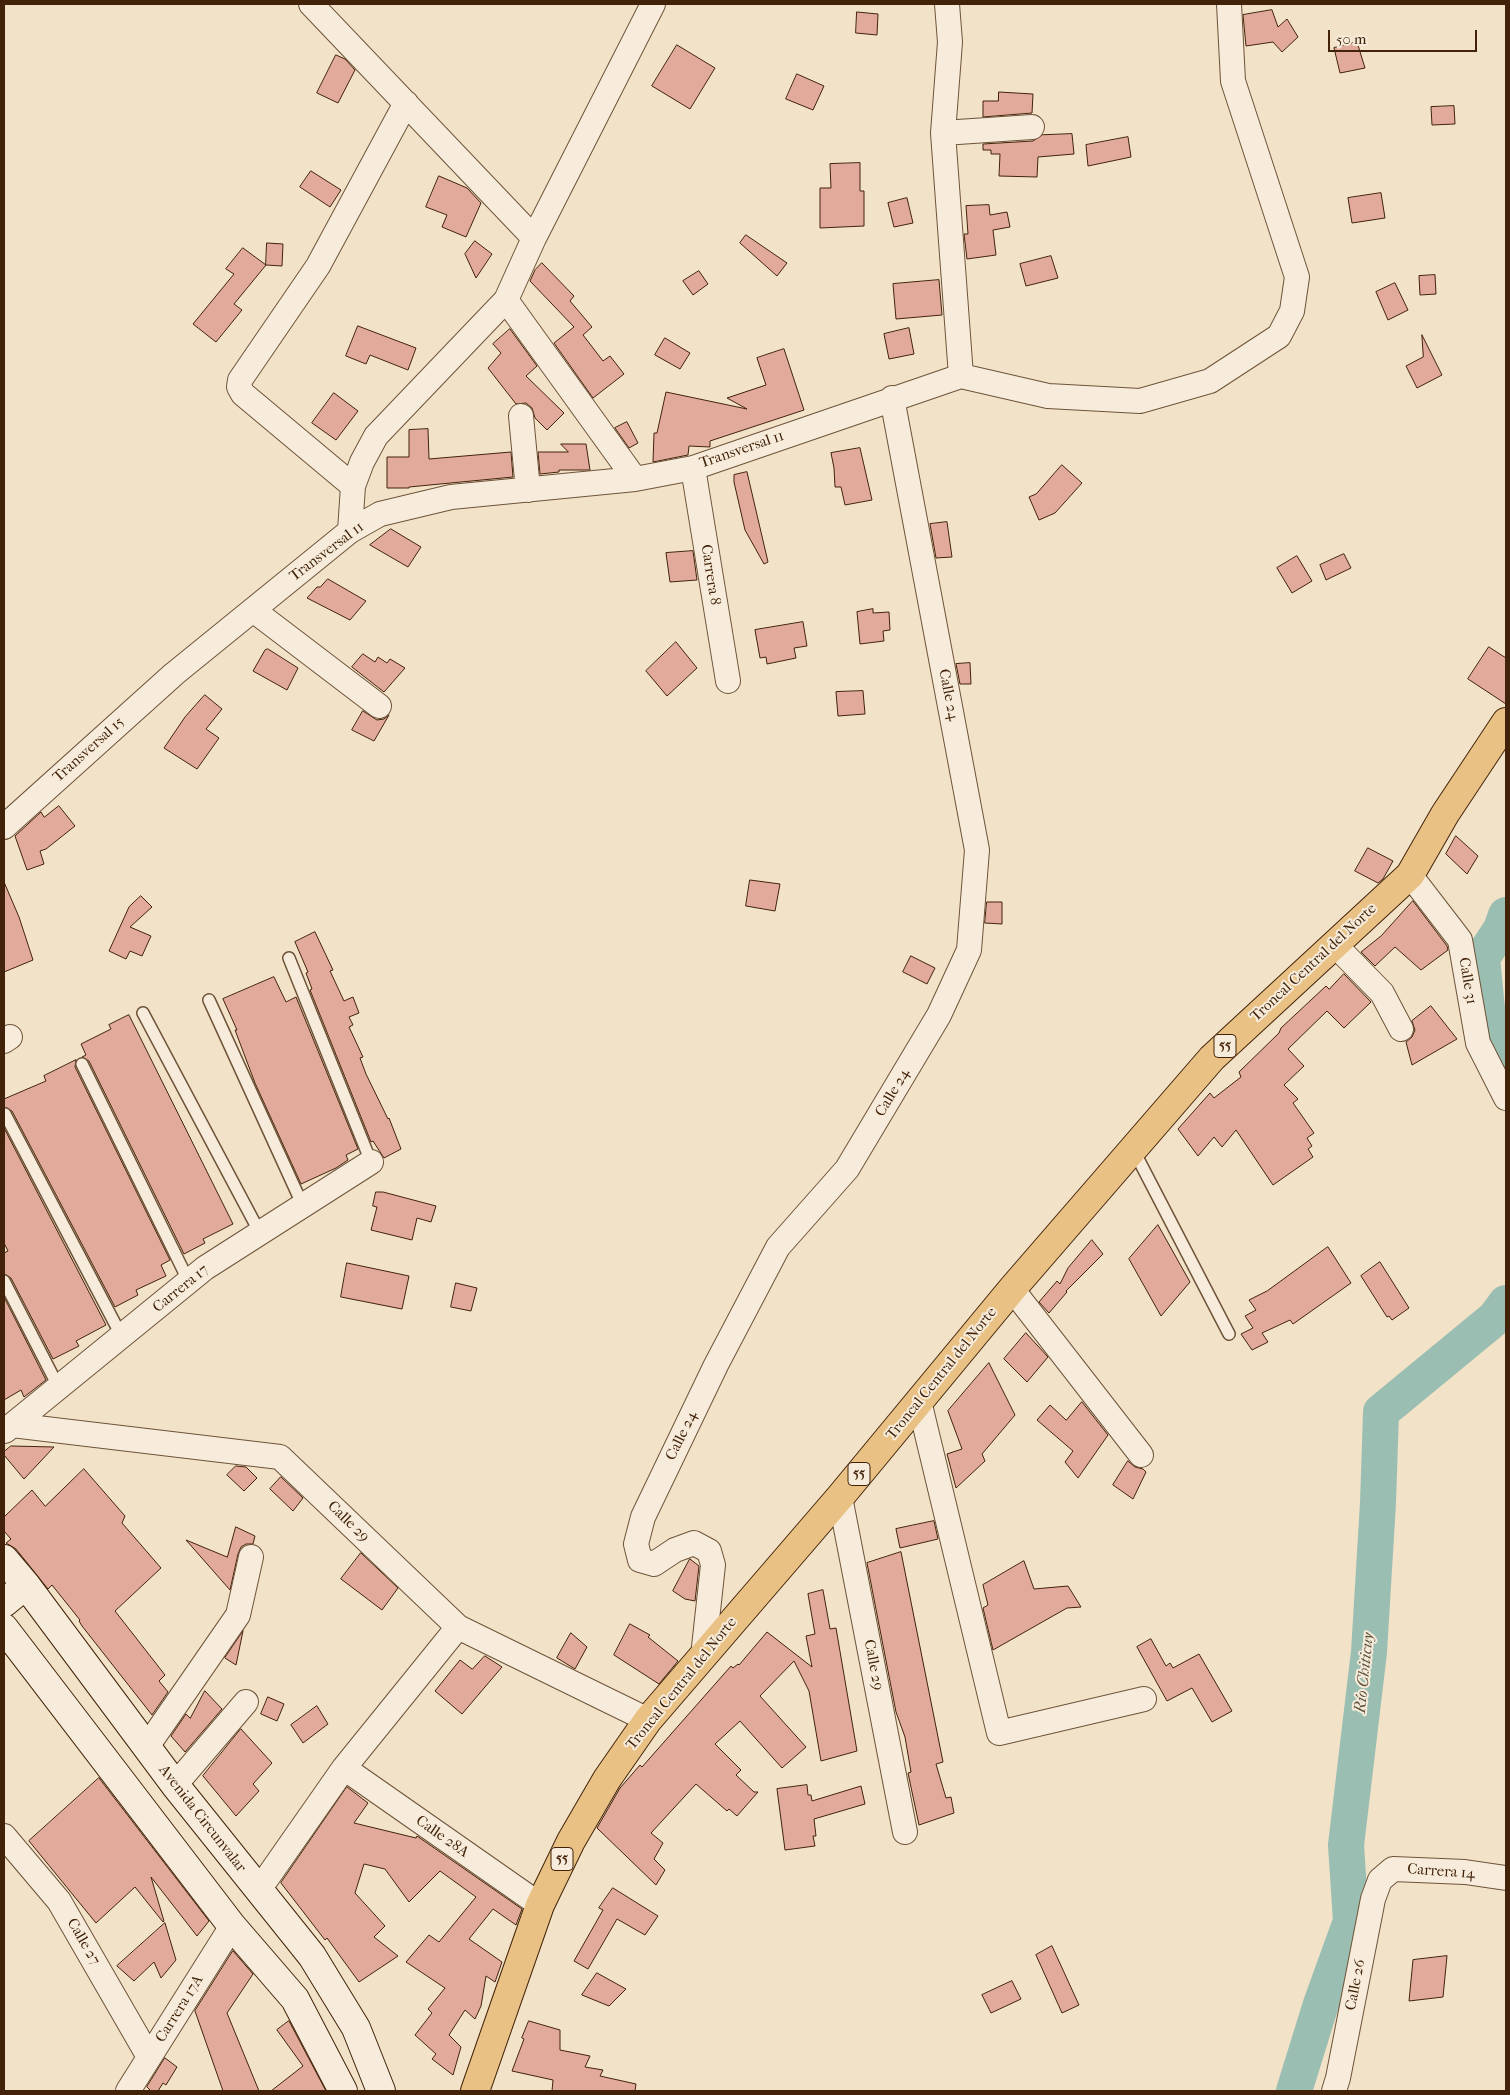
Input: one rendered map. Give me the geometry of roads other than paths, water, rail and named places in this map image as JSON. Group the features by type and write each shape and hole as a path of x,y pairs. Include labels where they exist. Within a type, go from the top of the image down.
{"highway":[{"name":"Troncal Central del Norte","path":"474,2091 540,1905 571,1841 607,1779 648,1720 840,1497 1012,1289 1212,1058 1410,875 1445,814 1506,722"}],"main road":[{"name":"Avenida Circunvalar","path":"4,1558 146,1748 258,1891 312,1956 356,2028 381,2091"},
{"path":"4,1603 26,1585"},
{"path":"4,1628 232,1926 295,2000 343,2091"}],"street":[{"path":"311,4 534,238"},
{"path":"350,531 353,486 362,462 376,436 506,300 534,238 653,4"},
{"path":"947,4 950,42 943,133 961,376 1048,396 1140,401 1210,381 1279,336 1292,312 1297,277 1233,81 1229,4"},
{"path":"353,486 243,394 239,387 240,380 318,266 406,103"},
{"path":"943,133 1032,127"},
{"path":"506,300 635,479"},
{"name":"Transversal 11","path":"174,674 350,531 380,514 450,497 635,479 693,468 892,398 961,376"},
{"name":"Calle 24","path":"703,1656 713,1565 708,1551 694,1543 675,1550 654,1564 640,1560 636,1544 643,1517 716,1365 778,1247 847,1169 939,1015 968,950 978,850 892,398"},
{"path":"521,416 528,490"},
{"name":"Carrera 8","path":"693,468 728,681"},
{"path":"253,610 379,706"},
{"name":"Transversal 15","path":"4,826 174,674"},
{"name":"Calle 31","path":"1410,875 1460,940 1478,1043 1506,1098"},
{"path":"1335,944 1382,993 1400,1029"},
{"name":"Carrera 17","path":"8,1428 205,1268 371,1162"},
{"path":"1012,1289 1141,1455"},
{"path":"920,1401 998,1733 1144,1699"},
{"name":"Calle 29","path":"8,1428 280,1457 458,1627 648,1720"},
{"name":"Calle 29","path":"840,1497 905,1832"},
{"path":"146,1748 238,1616 251,1557"},
{"path":"258,1891 344,1768 458,1627"},
{"path":"175,1785 246,1702"},
{"name":"Calle 28A","path":"344,1768 540,1905"},
{"name":"Calle 27","path":"4,1836 59,1902 149,2057"},
{"name":"Carrera 14","path":"1380,1880 1393,1869 1466,1872 1506,1878"},
{"name":"Calle 26","path":"1334,2091 1372,1899 1380,1880"},
{"name":"Carrera 17A","path":"128,2091 232,1926"}],"lane":[{"path":"289,958 371,1162"},
{"path":"209,1000 303,1206"},
{"path":"143,1013 260,1234"},
{"path":"82,1064 189,1282"},
{"path":"5,1114 122,1337"},
{"path":"1133,1149 1229,1334"},
{"path":"4,1281 59,1388"}],"waterway":[{"name":"Río Chiticuy","path":"1506,915 1501,929 1482,958 1488,1018 1506,1054"},
{"name":"Río Chiticuy","path":"1294,2091 1321,2004 1351,1921 1346,1845 1369,1652 1378,1503 1381,1412 1495,1318 1506,1303"}]}
